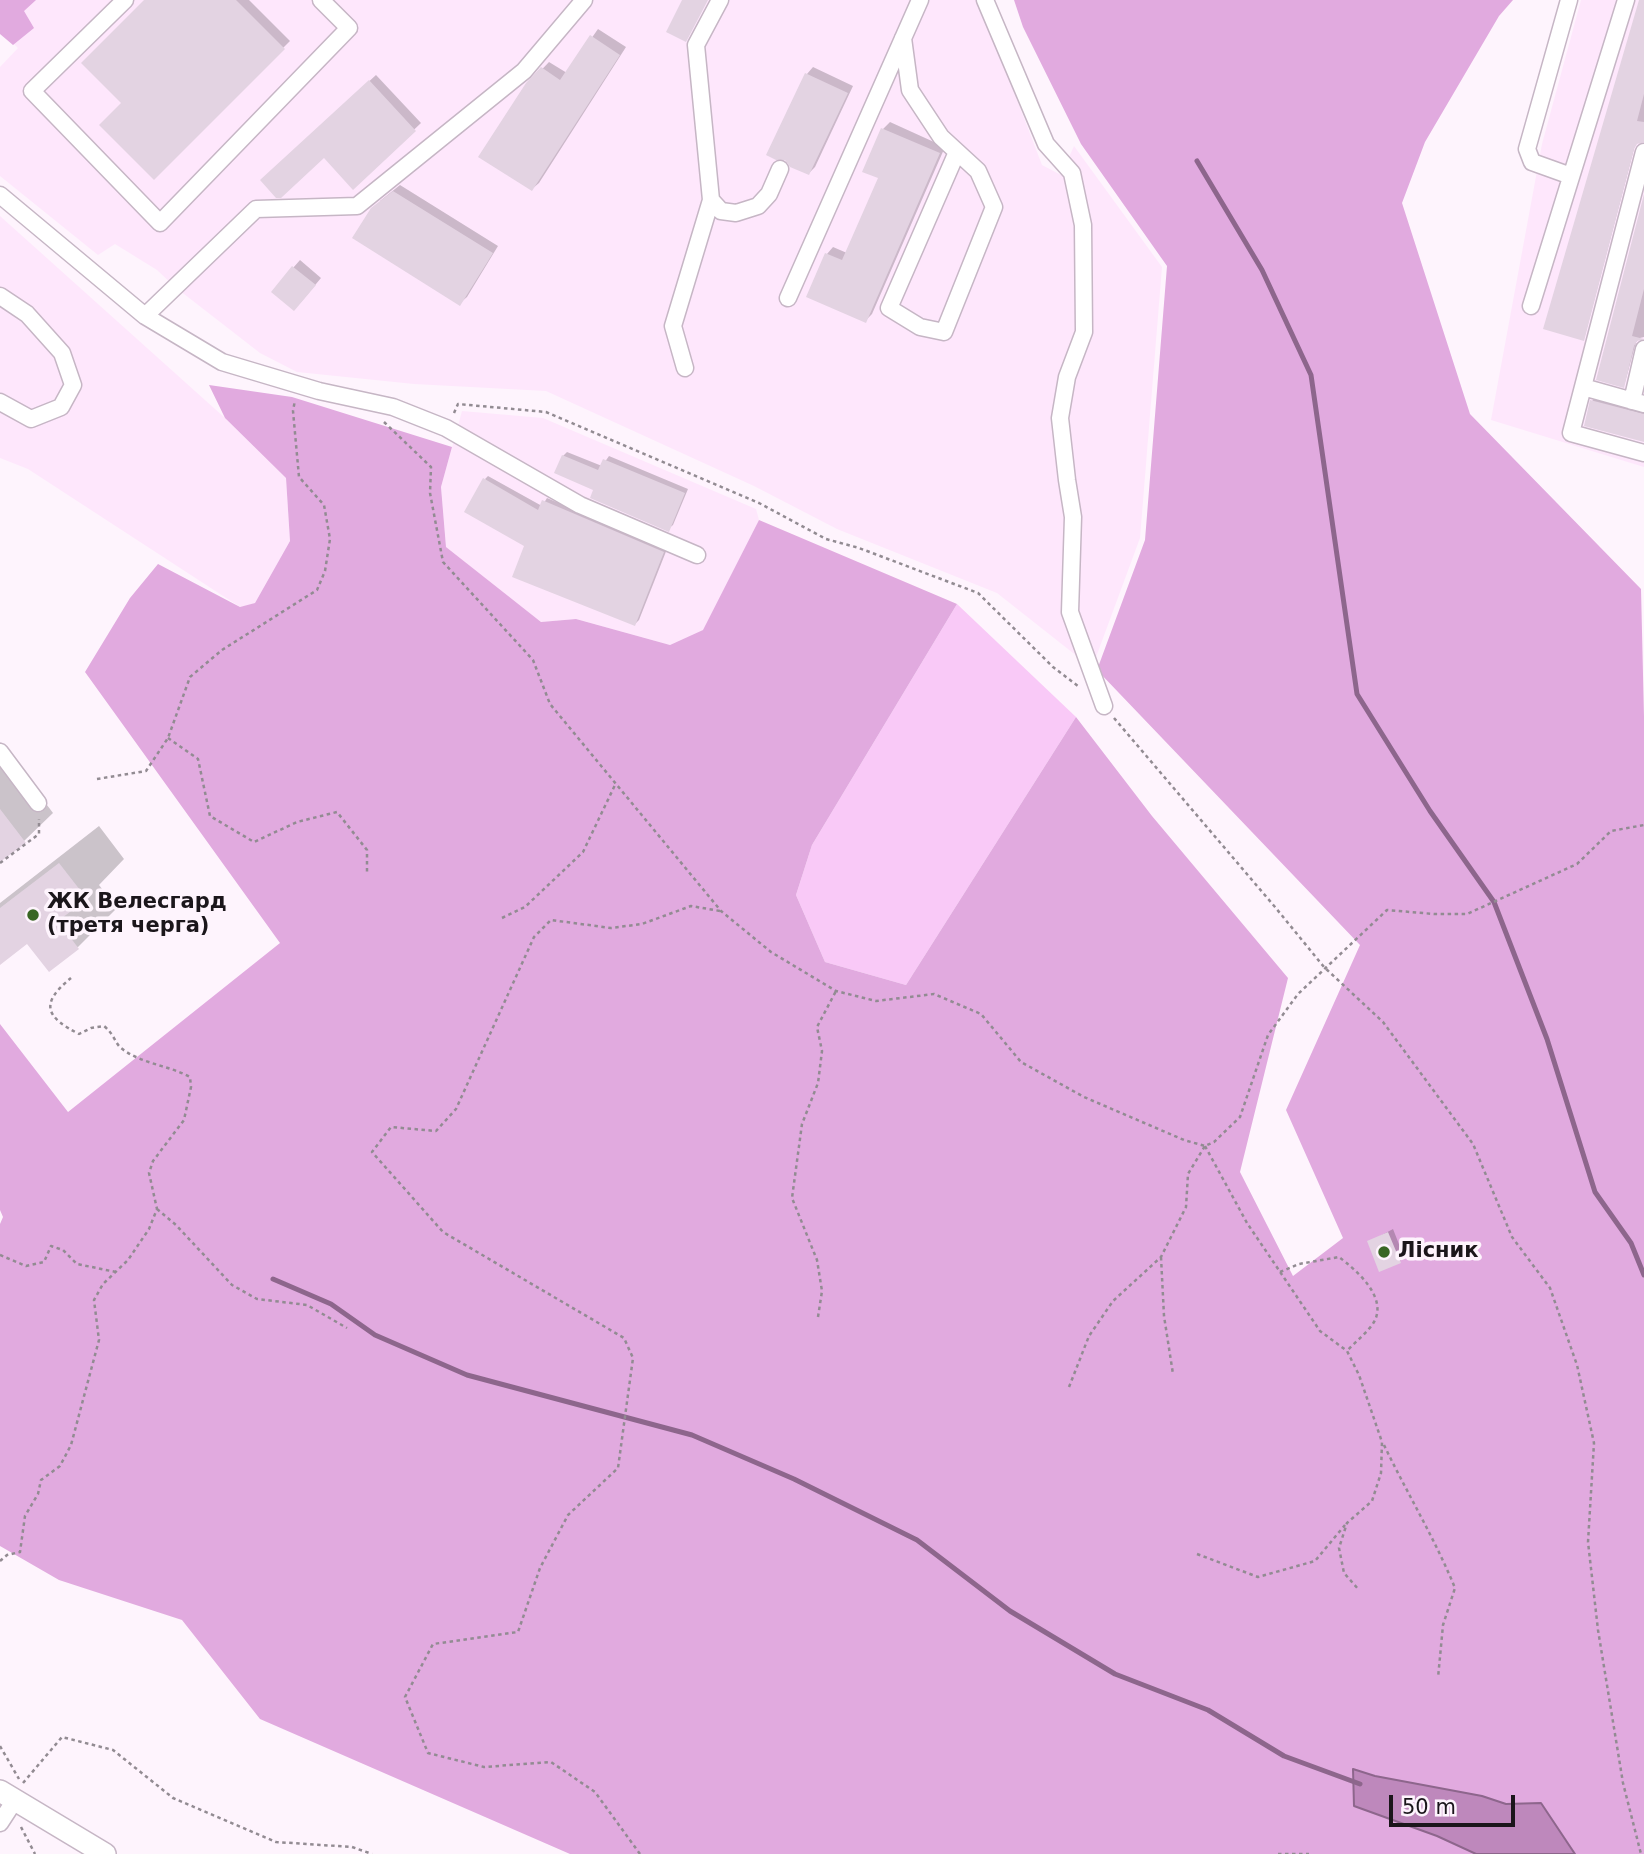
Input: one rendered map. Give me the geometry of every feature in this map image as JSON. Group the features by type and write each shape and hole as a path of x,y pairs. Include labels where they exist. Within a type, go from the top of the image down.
{"main road":[{"path":"11,1804 105,1854"}],"lane":[{"path":"125,0 32,91 160,223 349,28 321,0"},
{"path":"145,316 256,209 357,206 524,71 583,0"},
{"path":"685,368 673,326 711,200 696,45 720,0"},
{"path":"788,298 920,0"},
{"path":"985,0 1046,144 1072,173 1083,225 1084,331 1067,377 1060,418 1073,517 1070,612 1104,706"},
{"path":"1569,0 1527,149 1532,162 1571,176"},
{"path":"1531,306 1626,0"},
{"path":"903,38 910,90 941,137 978,171 994,207 944,332 920,327 889,308 957,152"},
{"path":"1644,152 1571,433 1644,453"},
{"path":"711,200 721,211 736,213 758,206 769,194 780,169"},
{"path":"0,195 145,316 222,362 298,385 393,407 446,428 580,505 697,555"},
{"path":"0,296 27,314 62,353 73,385 61,407 32,419 0,402"},
{"path":"1583,387 1638,402 1644,349"},
{"path":"0,752 38,803"},
{"path":"0,1823 11,1804"}],"path":[{"path":"97,779 146,771 168,738 190,677 222,650 317,590 325,571 330,538 324,505 299,477 293,411 298,385"},
{"path":"362,400 431,467 430,493 443,562 533,660 550,704 721,911 771,952 836,991 876,1001 934,994 981,1014 1021,1062 1084,1097 1184,1140 1205,1146 1247,1223 1320,1331 1347,1351 1359,1375 1382,1442 1413,1505 1440,1550 1455,1588 1443,1625 1438,1678"},
{"path":"446,428 458,404 546,412 759,503 827,539 859,548 978,593 1053,667 1104,706 1324,967 1383,1022 1473,1144 1512,1237 1550,1288 1577,1365 1594,1443 1588,1542 1598,1630 1623,1783 1641,1854"},
{"path":"168,738 198,758 211,816 254,842 298,822 337,812 367,850 367,872"},
{"path":"502,918 525,907 583,852 615,785"},
{"path":"0,863 39,834 38,803"},
{"path":"1069,1387 1088,1336 1114,1301 1161,1257 1186,1207 1188,1174 1205,1146 1213,1142 1240,1116 1269,1035 1298,994 1324,967 1387,910 1467,914 1577,864 1611,831 1644,825"},
{"path":"640,1854 595,1792 551,1762 484,1767 428,1752 405,1697 433,1644 518,1632 540,1568 568,1515 618,1468 634,1358 624,1338 443,1232 372,1152 391,1127 436,1132 456,1109 534,937 551,920 611,928 642,924 691,906 721,911"},
{"path":"71,978 52,996 50,1010 58,1023 79,1034 104,1026 113,1034 119,1046 138,1058 174,1068 190,1077 191,1087 184,1120 153,1161 149,1172 158,1209 232,1285 257,1299 307,1305 347,1328"},
{"path":"818,1317 822,1291 817,1260 792,1198 802,1124 818,1083 822,1051 817,1027 836,991"},
{"path":"0,1561 7,1555 20,1552 25,1516 38,1494 41,1480 60,1466 71,1445 99,1340 94,1300 103,1284 128,1260 149,1229 158,1209"},
{"path":"0,1255 26,1266 44,1262 51,1246 63,1250 78,1264 116,1272"},
{"path":"1161,1257 1164,1316 1173,1374"},
{"path":"1280,1272 1299,1264 1339,1257 1359,1272 1377,1302 1375,1321 1347,1351"},
{"path":"1197,1554 1258,1577 1315,1561 1347,1523 1372,1501 1381,1473 1382,1442"},
{"path":"1347,1523 1339,1548 1343,1573 1359,1591"},
{"path":"0,1746 22,1784 62,1737 113,1750 173,1797 276,1842 352,1847 372,1854"},
{"path":"11,1804 34,1854"},
{"path":"1278,1854 1310,1854"}],"shaded area":[{"path":"0,0 36,0 24,11 34,28 13,45 0,34"},
{"path":"7,0 979,0 1042,165 1061,175 1074,146 1162,267 1140,538 1092,668 997,593 837,529 754,486 546,391 414,384 297,372 260,353 157,270 115,244 98,255 0,176 0,67 18,48 0,31 0,7"},
{"path":"1014,0 1513,0 1499,16 1425,142 1402,203 1470,414 1641,589 1644,717 1644,1854 1575,1854 1541,1803 1506,1804 1482,1796 1375,1776 1354,1769 1437,1836 1476,1854 570,1854 260,1719 182,1620 59,1580 0,1546 0,1224 3,1217 0,1210 0,1024 68,1112 280,943 85,672 130,598 158,564 240,607 255,603 290,541 286,478 225,418 209,385 292,397 452,447 441,487 446,547 541,622 576,619 670,645 703,630 759,520 957,604 812,845 796,895 825,962 906,985 1076,717 1152,816 1288,978 1240,1172 1293,1276 1343,1238 1286,1110 1360,945 1097,670 1145,540 1167,266 1081,144 1023,27"},
{"path":"1581,0 1644,0 1644,467 1491,420 1542,144"},
{"path":"0,216 225,418 286,478 290,541 255,603 240,607 28,469 0,458"},
{"path":"462,411 543,418 756,509 759,520 704,630 670,645 576,619 541,622 446,547 441,487"},
{"path":"957,604 1076,717 906,985 825,962 796,895 812,845"},
{"path":"1353,1769 1375,1776 1482,1796 1506,1804 1541,1803 1575,1854 1476,1854 1437,1836 1354,1806"}],"building":[{"path":"144,0 236,0 285,49 154,180 99,125 121,103 81,63"},
{"path":"682,0 708,0 686,42 666,32"},
{"path":"1639,0 1644,0 1644,94 1637,121 1644,122 1644,142 1637,144 1634,149 1584,341 1543,329"},
{"path":"590,35 620,55 532,191 478,157 526,83 541,67 560,80"},
{"path":"805,73 848,93 809,175 790,167 785,160 776,160 766,155"},
{"path":"369,80 416,131 353,190 324,158 281,198 276,198 260,180"},
{"path":"881,128 940,153 866,323 806,297 825,253 842,260 878,178 862,172"},
{"path":"393,191 493,253 460,306 352,238 371,208"},
{"path":"1644,194 1644,289 1632,336 1644,339 1637,341 1634,346 1624,388 1596,380"},
{"path":"292,266 316,285 294,311 271,292"},
{"path":"1590,400 1644,414 1644,442 1584,426"},
{"path":"562,455 598,470 603,459 685,493 669,532 590,498 593,490 554,473"},
{"path":"483,478 538,510 542,500 664,552 635,626 512,577 524,546 464,512"},
{"path":"0,809 26,843 0,862"},
{"name":"ЖК Велесгард (третя черга)","path":"59,863 87,899 58,921 79,949 49,972 27,944 0,965 0,908"},
{"name":"Лісник","path":"1388,1232 1401,1263 1379,1272 1367,1241"}],"waterway":[{"path":"1197,161 1262,270 1311,375 1357,694 1430,811 1494,902 1547,1039 1595,1192 1631,1243 1644,1275"},
{"path":"273,1279 331,1304 375,1335 467,1375 692,1435 794,1479 917,1540 1010,1611 1115,1674 1208,1710 1284,1756 1360,1784"}],"place":[{"name":"ЖК Велесгард (третя черга)","path":"33,915"},
{"name":"Лісник","path":"1384,1252"}]}
